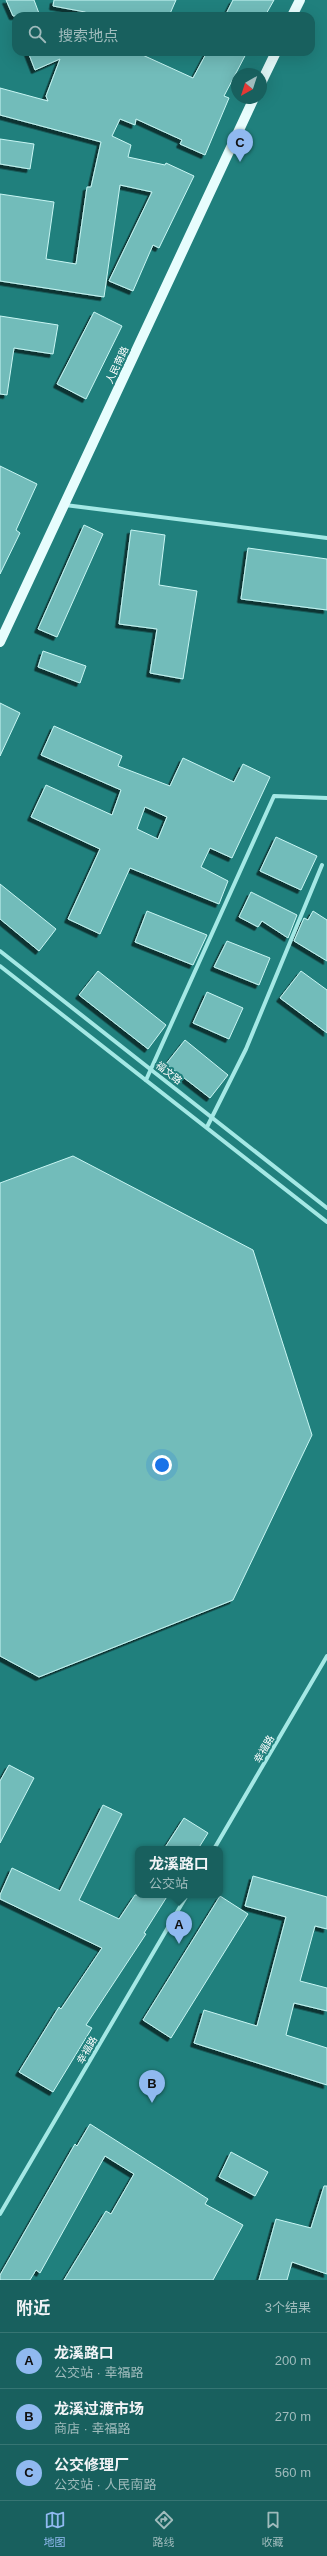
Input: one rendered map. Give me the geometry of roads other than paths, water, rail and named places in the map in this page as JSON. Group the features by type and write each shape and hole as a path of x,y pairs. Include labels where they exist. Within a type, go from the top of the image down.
{"main road":[{"path":"294,12 300,0"},
{"path":"267,71 274,56"},
{"name":"人民南路","path":"0,642 251,104"}],"street":[{"path":"65,505 327,538"},
{"path":"146,1080 274,796 327,798"},
{"path":"207,1127 246,1049 322,865"},
{"name":"福文路","path":"0,951 327,1208"},
{"name":"福文路","path":"0,966 327,1222"},
{"name":"幸福路","path":"216,1846 327,1656"},
{"name":"幸福路","path":"0,2214 185,1898"}],"place":[{"name":"公交修理厂","path":"240,162"},
{"name":"龙溪路口","path":"179,1944"},
{"name":"龙溪过渡市场","path":"152,2103"}]}
